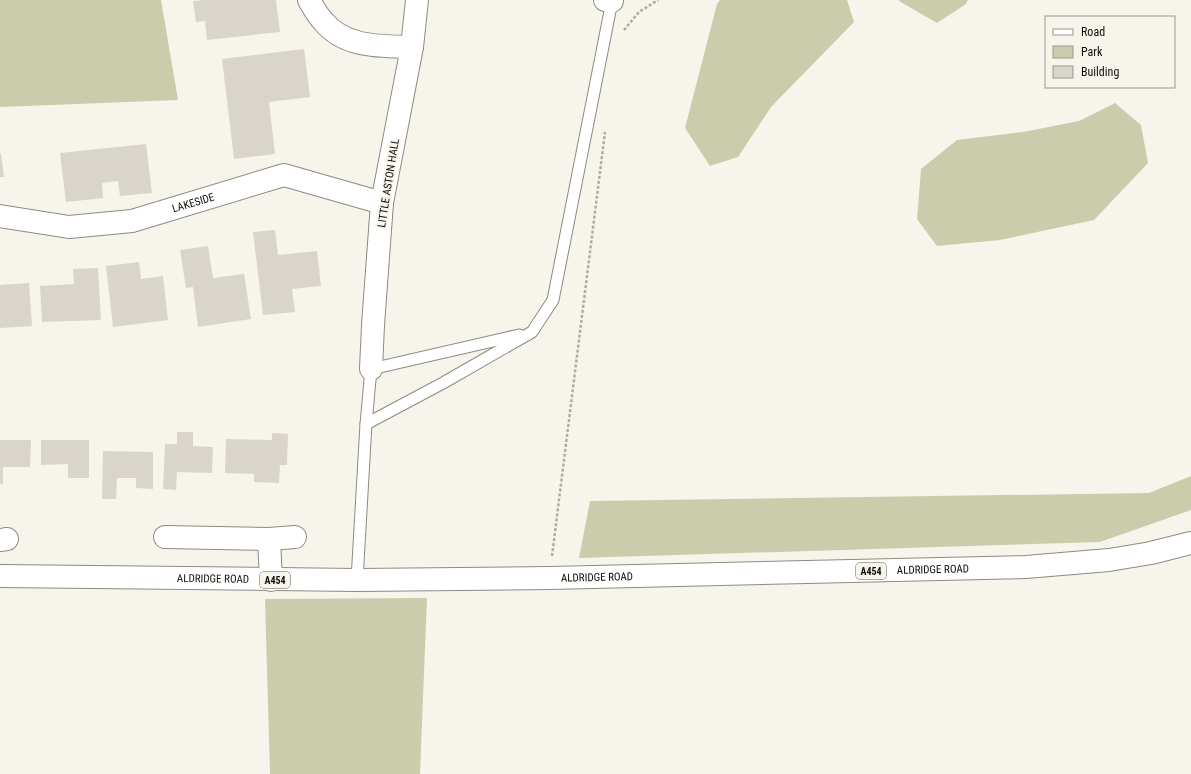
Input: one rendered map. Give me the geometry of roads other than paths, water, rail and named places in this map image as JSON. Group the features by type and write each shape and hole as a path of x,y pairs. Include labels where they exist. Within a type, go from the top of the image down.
{"main road":[{"path":"309,0 323,21 334,32 355,43 412,47"},
{"name":"LITTLE ASTON HALL","path":"371,369 382,203 412,47 417,0"},
{"name":"LAKESIDE","path":"0,216 70,227 132,221 284,175 382,203"},
{"path":"165,537 269,539 295,537"},
{"path":"269,539 271,580"},
{"name":"ALDRIDGE ROAD","path":"0,576 357,580 550,578 1026,567 1109,560 1151,553 1191,543"}],"lane":[{"path":"366,424 444,383 532,332 553,300 610,0"},
{"path":"357,580 366,424 371,369 532,332"}]}
